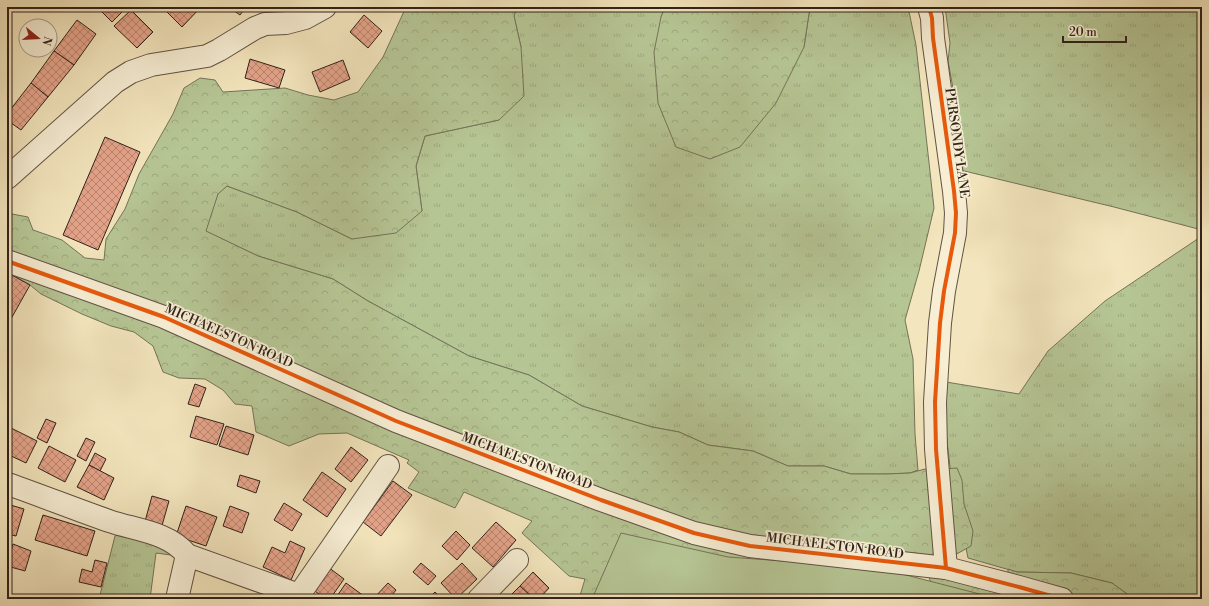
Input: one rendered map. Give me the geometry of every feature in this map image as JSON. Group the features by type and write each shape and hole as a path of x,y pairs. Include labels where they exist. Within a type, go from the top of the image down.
{"street":[{"path":"7,178 115,82 131,72 151,65 207,56 255,28 265,24 286,23 305,18 325,7"},
{"name":"PERSONDY LANE","path":"929,7 932,18 933,38 956,214 955,234 944,291 940,323 935,402 936,449 946,568"},
{"name":"MICHAELSTON ROAD","path":"7,261 164,317 396,421 601,500 694,533 750,546 946,568 1019,586 1062,599"},
{"path":"8,484 110,522 158,536 172,542 182,549 187,555 301,597 388,466"},
{"path":"177,599 187,555"},
{"path":"479,599 517,560"}],"path":[{"path":"764,599 777,596 822,599"}],"green space":[{"path":"406,7 517,7 514,16 521,47 524,96 499,120 425,136 416,166 422,211 396,233 352,239 297,212 227,186 218,194 206,231 258,256 333,279 368,301 469,356 529,375 582,406 652,427 679,432 708,445 753,451 788,466 824,466 851,474 910,473 925,469 931,472 942,469 957,468 962,480 964,504 973,531 971,546 953,556 667,599 579,599 585,579 569,576 522,533 532,521 464,492 455,508 408,488 419,472 407,463 409,460 347,433 319,434 289,446 256,432 252,406 235,404 223,390 205,379 179,378 163,372 153,346 134,332 111,326 82,314 41,294 30,285 7,272 7,215 12,214 28,217 33,230 62,240 85,258 104,260 106,239 125,209 139,174 173,114 184,88 200,78 215,80 223,92 285,88 308,95 334,100 358,92 383,57"},
{"path":"517,7 665,7 661,17 804,47 810,7 908,7 916,45 934,208 919,271 905,320 913,359 915,434 918,470 910,473 851,474 824,466 788,466 753,451 708,445 679,432 652,427 582,406 529,375 469,356 368,301 333,279 258,256 205,231 218,193 227,186 297,212 352,239 422,211 416,166 425,136 499,120 521,47 514,16"},
{"path":"665,7 810,7 804,47 776,103 740,147 710,159 676,147 658,103 654,52 661,17"},
{"path":"945,7 1202,7 1202,230 956,169 956,105 948,61 950,43"},
{"path":"1202,236 1202,599 1134,599 1112,583 1071,573 1017,572 968,558 950,467 940,381 1019,394 1048,351 1105,301"},
{"path":"621,533 728,557 879,568 999,599 592,599"},
{"path":"119,534 165,545 171,555 156,553 150,599 99,599 115,536"},
{"path":"1008,569 1017,572 1071,573 1112,583 1134,599 1082,599 1066,591 1008,574"},
{"path":"937,574 1049,599 961,599 932,587 929,577"}],"building":[{"path":"97,7 125,7 126,8 112,22"},
{"path":"162,7 201,7 182,27"},
{"path":"229,7 246,7 240,15"},
{"path":"131,10 153,32 137,48 114,26"},
{"path":"364,15 382,31 368,48 350,32"},
{"path":"77,20 96,34 74,65 58,54 58,46"},
{"path":"58,54 74,65 48,97 31,83 49,58 58,58"},
{"path":"250,59 285,70 279,88 245,78"},
{"path":"343,60 350,79 320,92 312,72"},
{"path":"31,83 48,97 21,130 7,120 7,114"},
{"path":"105,137 140,152 98,250 63,235"},
{"path":"8,273 30,285 7,326 7,275"},
{"path":"195,384 206,388 199,407 188,404"},
{"path":"196,416 224,424 217,445 190,437"},
{"path":"46,419 56,423 47,443 37,438"},
{"path":"226,426 254,435 248,455 219,446"},
{"path":"11,428 37,441 26,463 7,454 7,436"},
{"path":"86,438 95,442 86,461 77,456"},
{"path":"49,446 76,460 65,482 38,468"},
{"path":"351,447 368,460 351,482 335,469"},
{"path":"95,453 106,459 100,471 89,465"},
{"path":"89,465 114,478 104,500 77,487"},
{"path":"322,472 346,489 327,517 303,500"},
{"path":"240,475 260,481 256,493 237,486"},
{"path":"393,481 412,495 381,536 363,522"},
{"path":"152,496 169,501 161,529 144,525"},
{"path":"284,503 302,514 292,531 274,520"},
{"path":"7,504 24,509 16,536 7,534"},
{"path":"186,506 217,517 206,546 176,536"},
{"path":"230,506 249,513 242,533 223,526"},
{"path":"43,515 95,531 87,556 35,540"},
{"path":"496,522 516,540 493,567 472,548"},
{"path":"456,531 470,545 457,560 442,546"},
{"path":"290,541 305,548 291,580 263,567 272,547 285,553"},
{"path":"13,544 31,551 25,571 7,566 7,561"},
{"path":"95,560 107,563 101,587 79,582 82,569 92,572"},
{"path":"421,563 436,576 428,585 413,572"},
{"path":"462,563 477,579 456,599 441,583"},
{"path":"328,567 344,579 330,599 326,599 312,589"},
{"path":"533,572 549,588 539,599 534,599 520,586"},
{"path":"346,583 368,599 335,599"},
{"path":"388,583 396,590 389,599 375,599 374,598"},
{"path":"520,586 534,599 507,599"},
{"path":"435,592 442,599 428,599"}],"cycle path":[{"path":"929,7 932,18 933,38 956,213 955,233 944,291 940,323 935,402 936,449 946,568"},
{"path":"7,261 164,317 396,421 601,500 694,533 750,546 946,568 1062,599"}]}
